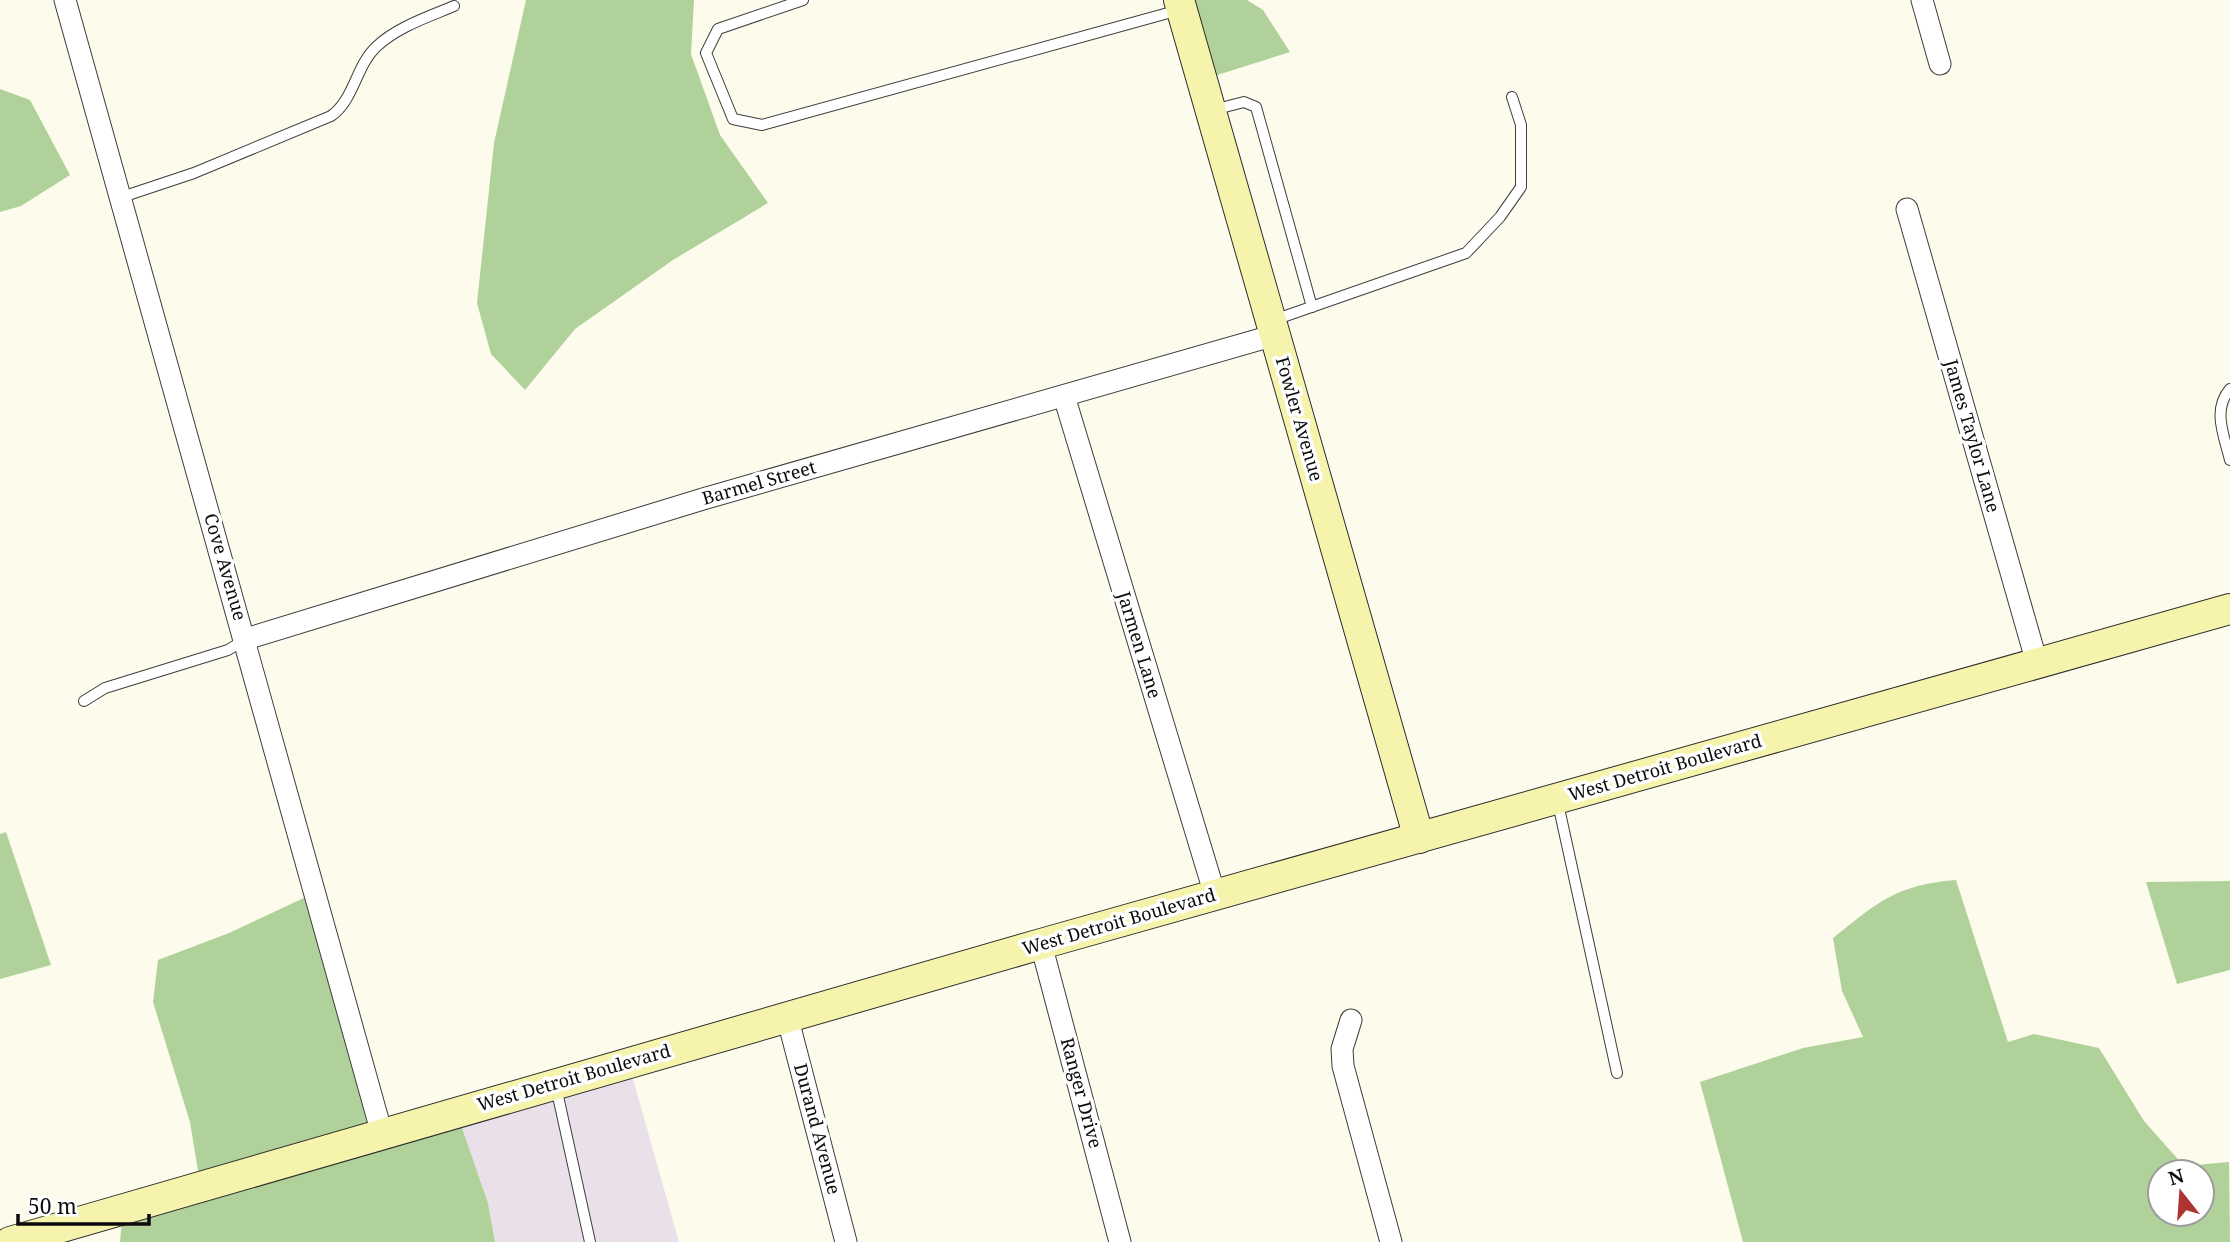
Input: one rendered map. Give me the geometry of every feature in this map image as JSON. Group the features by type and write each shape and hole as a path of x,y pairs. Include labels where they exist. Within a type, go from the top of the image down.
{"street":[{"name":"Cove Avenue","path":"65,0 246,639 382,1134"},
{"path":"1922,0 1940,64"},
{"name":"Fowler Avenue","path":"1181,5 1419,838"},
{"name":"James Taylor Lane","path":"1907,209 2037,663"},
{"name":"Barmel Street","path":"246,639 703,499 1064,396 1273,328"},
{"name":"Jarmen Lane","path":"1064,396 1214,895"},
{"name":"West Detroit Boulevard","path":"10,1242 787,1016 2230,609"},
{"name":"Ranger Drive","path":"1041,944 1120,1242"},
{"name":"Durand Avenue","path":"787,1016 846,1242"},
{"path":"1351,1020 1342,1049 1343,1066 1391,1242"}],"lane":[{"path":"803,0 718,29 706,53 733,119 762,125 1181,5"},
{"path":"122,197 194,173 331,116 342,105 374,48 395,33 454,6"},
{"path":"1273,328 1312,307 1466,253 1500,217 1521,187 1521,125 1512,97"},
{"path":"1211,110 1244,102 1256,107 1312,307"},
{"path":"2230,389 2221,401 2219,416 2230,460"},
{"path":"84,701 105,688 229,650 246,639"},
{"path":"1557,799 1617,1073"},
{"path":"555,1084 590,1242"}],"shaded area":[{"path":"631,1072 679,1242 495,1242 488,1203 460,1122"}],"green space":[{"path":"526,0 694,0 691,54 720,135 768,203 673,260 575,329 525,390 491,354 477,303 494,143"},
{"path":"1188,0 1247,0 1263,10 1290,52 1211,77"},
{"path":"0,89 30,100 70,175 21,206 0,212"},
{"path":"6,832 51,965 0,979 0,834"},
{"path":"1956,880 2008,1042 2034,1034 2099,1048 2144,1121 2177,1158 2146,1158 2146,1228 2216,1228 2216,1163 2229,1162 2230,1242 1743,1242 1700,1082 1803,1048 1863,1037 1842,991 1833,938 1889,897 1918,886"},
{"path":"2230,881 2230,970 2177,984 2146,882"},
{"path":"306,897 371,1127 199,1177 190,1122 153,1002 158,960 229,933"},
{"path":"460,1122 488,1203 495,1242 120,1242 122,1220"}]}
